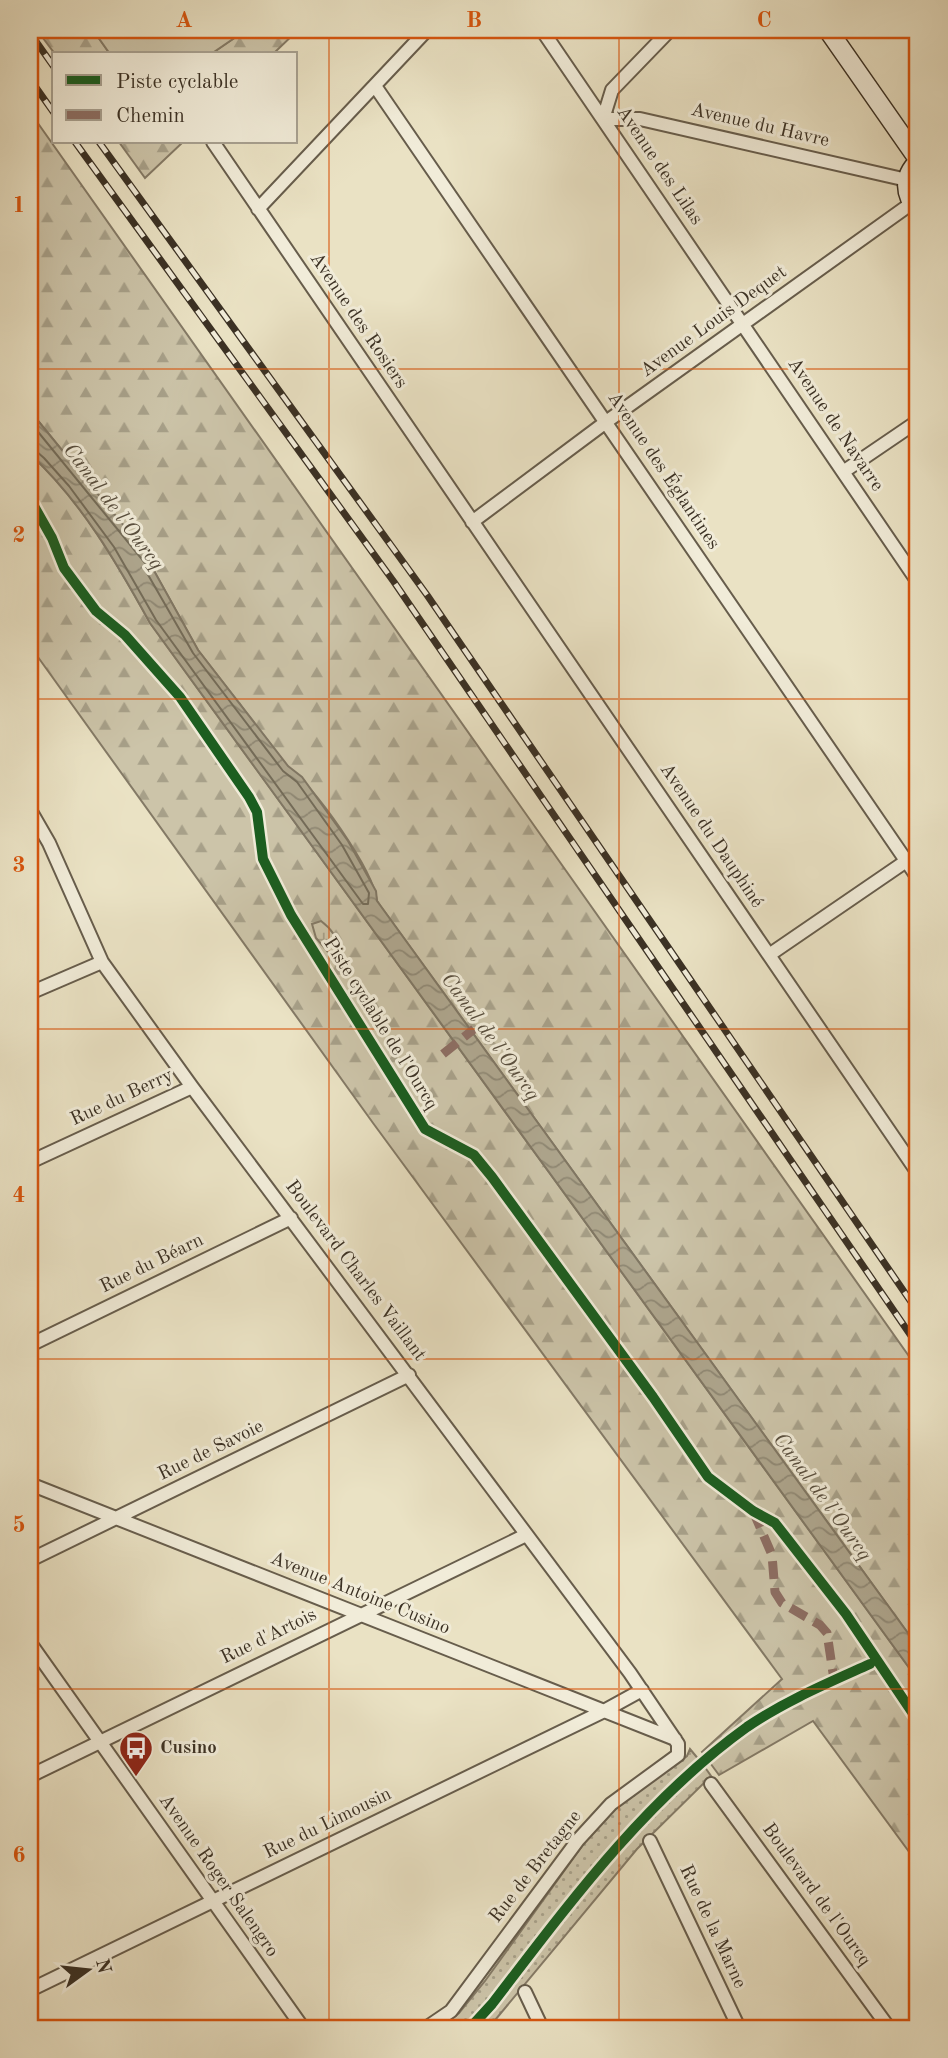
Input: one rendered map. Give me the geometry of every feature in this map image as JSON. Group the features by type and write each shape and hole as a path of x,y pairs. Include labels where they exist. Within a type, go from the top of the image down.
{"street":[{"path":"258,209 427,30"},
{"name":"Avenue des Lilas","path":"542,30 743,325"},
{"path":"603,119 612,90 670,30"},
{"path":"828,30 918,160 907,180 907,188 915,206"},
{"name":"Avenue des Églantines","path":"374,86 918,878"},
{"name":"Avenue du Havre","path":"603,119 640,119 907,180"},
{"name":"Avenue des Rosiers","path":"214,144 471,522"},
{"name":"Avenue Louis Dequet","path":"471,522 606,422 915,206"},
{"name":"Avenue de Navarre","path":"743,325 918,582"},
{"path":"843,472 918,421"},
{"name":"Avenue du Dauphiné","path":"471,522 918,1173"},
{"name":"Boulevard Charles Vaillant","path":"30,810 36,830 102,962 192,1087 642,1690 676,1740"},
{"path":"769,955 918,853"},
{"path":"30,993 102,962"},
{"name":"Rue du Berry","path":"30,1162 192,1087"},
{"name":"Rue du Béarn","path":"30,1345 291,1218"},
{"name":"Rue de Savoie","path":"30,1560 409,1375"},
{"name":"Avenue Antoine Cusino","path":"30,1483 676,1740"},
{"name":"Rue d'Artois","path":"30,1776 526,1535"},
{"name":"Avenue Roger Salengro","path":"30,1643 303,2028"},
{"name":"Rue du Limousin","path":"30,1990 602,1712 642,1690"},
{"name":"Rue de Bretagne","path":"426,2028 451,2011 578,1840 611,1804 678,1755 676,1740"},
{"name":"Boulevard de l'Ourcq","path":"711,1784 889,2028"},
{"name":"Rue de la Marne","path":"650,1841 739,2028"},
{"path":"525,1992 542,2028"}],"green space":[{"path":"37,30 93,30 109,52 54,52"},
{"path":"93,30 246,30 214,52 109,52"},
{"path":"246,30 298,30 275,52 214,52"},
{"path":"30,112 918,1369 918,1647 377,901 365,869 327,809 288,767 198,650 153,569 151,560 30,411"},
{"path":"120,144 181,144 145,178"},
{"path":"30,454 82,512 150,623 918,1680 918,1864 813,1721 719,1775 702,1752 782,1679 373,1123 30,646"},
{"path":"321,921 334,934 340,947 341,952 333,958 316,938 312,924"},
{"path":"690,1749 700,1761 633,1824 470,2024 466,2028 440,2028 459,2013 485,1981 585,1842 615,1809 687,1756"},
{"path":"704,1766 711,1776 637,1849 491,2025 487,2028 475,2028 640,1826"}],"water":[{"path":"30,411 152,560 153,569 198,650 288,766 302,777 348,841 376,891 377,901 918,1647 918,1680 150,623 82,512 30,454"}],"railway":[{"path":"30,33 52,64"},
{"path":"30,79 52,110"},
{"path":"76,144 394,582 918,1346"},
{"path":"100,144 427,595 918,1312"}],"marked path":[{"path":"443,1054 474,1029"},
{"path":"753,1511 772,1555 775,1592 782,1603 820,1625 827,1633 833,1673 840,1679"}],"cycle path":[{"name":"Piste cyclable de l'Ourcq","path":"30,499 52,538 64,568 96,611 125,635 180,697 249,797 257,812 263,859 291,915 425,1129 474,1155 653,1397 708,1477 753,1511 775,1523 846,1614 918,1721"},
{"path":"470,2028 609,1856 674,1788 710,1756 761,1718 870,1664"}],"place":[{"name":"Cusino","path":"136,1778"}],"water label":[{"name":"Canal de l'Ourcq","path":"113,507"},
{"name":"Canal de l'Ourcq","path":"490,1037"},
{"name":"Canal de l'Ourcq","path":"822,1497"}]}
